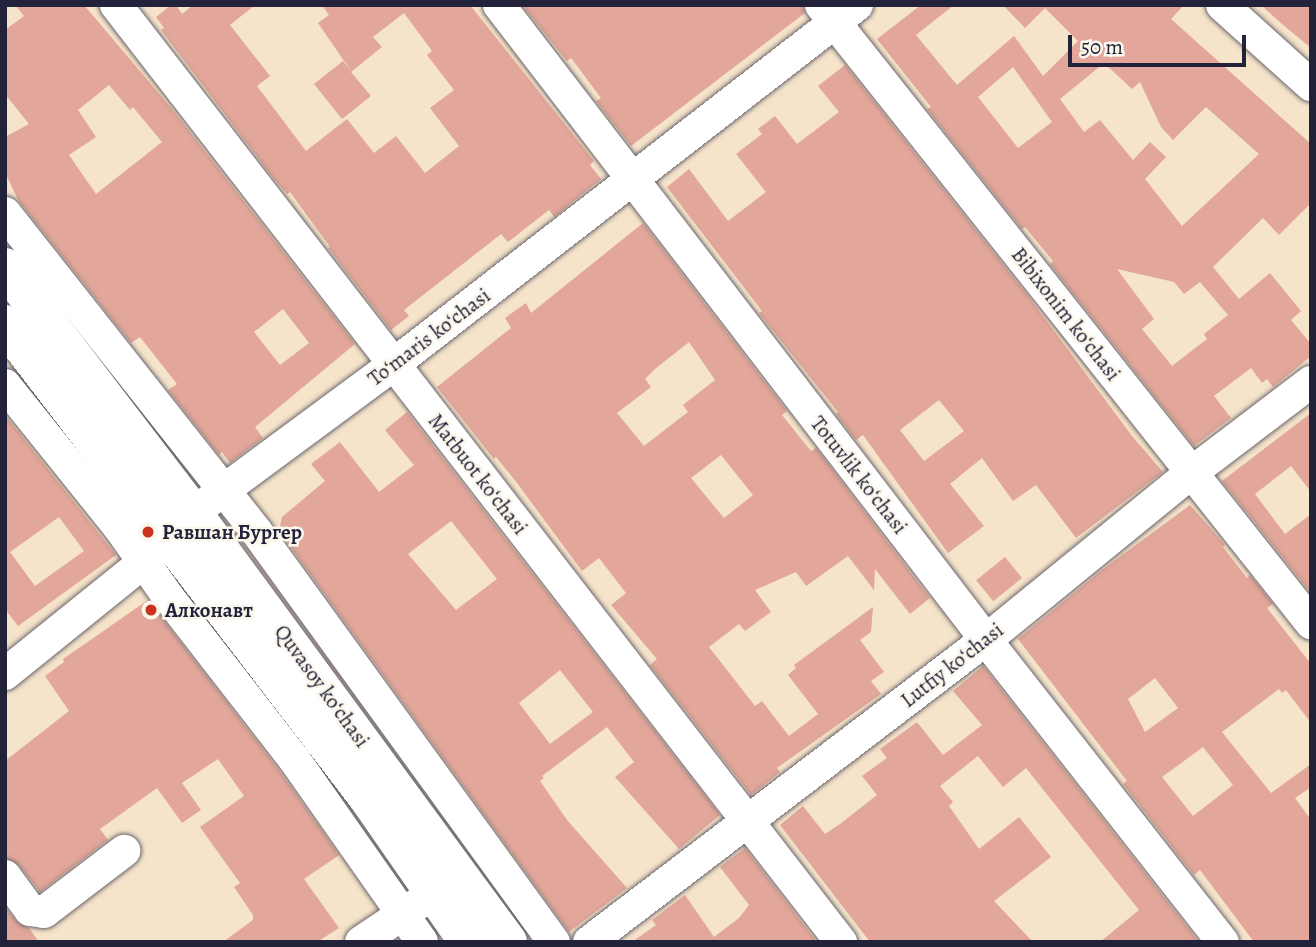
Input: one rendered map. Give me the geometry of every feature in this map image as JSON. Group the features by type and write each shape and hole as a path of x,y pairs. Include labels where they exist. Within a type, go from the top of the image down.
{"main road":[{"name":"Quvasoy koʻchasi","path":"5,267 169,537 508,942"},
{"name":"Quvasoy koʻchasi","path":"5,324 368,798 468,942"}],"street":[{"name":"Matbuot koʻchasi","path":"116,5 841,942"},
{"name":"Totuvlik koʻchasi","path":"499,5 986,640 1223,942"},
{"path":"1222,5 1311,85"},
{"name":"Toʻmaris koʻchasi","path":"5,674 224,491 632,180 838,11"},
{"name":"Bibixonim koʻchasi","path":"838,11 1191,473 1311,623"},
{"path":"5,213 224,491 554,942"},
{"name":"Lutfiy koʻchasi","path":"589,942 986,640 1191,473 1311,382"},
{"path":"5,385 169,537 294,759 422,942"},
{"path":"5,876 30,910 44,912 124,851"},
{"path":"361,942 401,914 427,881"}],"building":[{"path":"15,5 84,5 172,109 355,344 255,427 263,438 230,463 222,452 219,455 168,390 177,384 140,337 131,343 18,200 5,172 5,137 29,124 5,94 5,30 24,16","holes":["109,85 130,110 133,107 162,142 96,194 69,155 96,137 78,110","283,309 309,343 280,365 254,332"]},
{"path":"171,5 176,5 182,14 193,5 255,5 230,25 270,76 257,86 306,151 347,119 374,153 396,136 425,173 459,146 430,108 454,90 427,55 432,51 404,13 373,37 382,47 351,72 371,96 342,119 314,84 343,61 351,71 318,23 329,15 322,5 470,5 594,161 590,165 601,179 554,217 549,210 508,242 501,234 404,310 409,316 391,330 328,248 330,247 290,192 287,194 271,175 161,30 164,28 156,17"},
{"path":"522,5 803,5 805,13 631,146 596,101 601,98 571,58 567,61"},
{"path":"921,5 954,5 916,35 957,85 1014,36 1043,76 1078,41 1045,8 1025,28 1003,5 1184,5 1171,19 1311,144 1311,203 1279,235 1263,218 1213,267 1239,299 1270,273 1301,311 1291,320 1311,344 1311,356 1273,387 1267,379 1262,383 1251,368 1214,396 1231,418 1194,446 1050,264 1053,261 1025,227 1022,229 927,109 931,107 877,39","holes":["1104,63 1132,89 1140,82 1161,127 1173,140 1206,107 1259,154 1182,226 1145,179 1166,157 1150,142 1133,160 1100,120 1084,132 1060,99","1013,67 1052,122 1018,148 978,97","1117,269 1174,282 1184,294 1200,282 1228,315 1204,334 1207,339 1172,366 1142,329 1154,319"]},
{"path":"1261,5 1311,5 1311,48 1282,24"},
{"path":"845,65 1028,296 1132,436 1163,472 1076,538 1036,485 1013,501 982,458 950,484 984,526 948,553 863,435 856,440 836,414 838,412 759,313 762,311 667,187 689,169 728,221 766,192 736,154 762,134 758,129 775,116 797,144 839,112 818,86","holes":["939,400 964,431 924,461 900,430"]},
{"path":"643,223 787,411 782,415 811,451 816,448 930,598 910,614 875,569 874,590 848,556 806,586 796,572 755,590 771,612 745,631 739,624 709,647 755,706 762,701 789,736 818,714 788,675 796,668 794,665 873,607 871,632 860,640 884,672 871,681 881,694 777,768 780,772 751,795 650,665 657,659 611,605 626,593 599,558 582,571 517,483 496,457 494,459 437,387 511,328 505,318 526,303 531,313","holes":["689,342 715,380 683,405 688,412 644,446 617,413 651,387 645,379","721,455 753,495 724,518 691,478"]},
{"path":"407,412 720,815 679,849 615,777 634,762 607,727 542,776 544,778 540,781 567,820 627,888 569,932 279,531 282,517 325,481 311,464 340,442 379,492 414,465 385,430","holes":["451,521 497,579 456,610 408,554","560,670 593,712 550,744 519,703"]},
{"path":"1311,413 1311,492 1291,466 1255,494 1285,534 1311,514 1311,593 1222,481"},
{"path":"5,415 116,555 18,626 5,609","holes":["59,517 84,551 35,586 10,552"]},
{"path":"1190,505 1225,545 1223,547 1247,578 1250,575 1273,604 1267,608 1311,664 1311,723 1286,690 1282,693 1279,689 1222,732 1271,793 1311,764 1311,787 1295,798 1311,820 1311,942 1254,942 1200,870 1194,875 1123,784 1127,781 1018,639 1102,570","holes":["1155,678 1178,708 1145,732 1128,699","1203,747 1233,785 1193,816 1162,777"]},
{"path":"1005,557 1022,578 993,601 976,580"},
{"path":"148,600 279,770 339,855 304,879 339,928 317,942 223,942 253,920 253,915 234,887 240,883 200,827 244,796 218,759 182,783 201,810 182,823 157,788 100,829 108,840 40,892 19,865 5,858 5,761 69,711 45,676 64,662 63,659"},
{"path":"983,666 1199,942 1100,942 1139,910 1026,768 1003,787 978,756 940,786 953,802 949,806 979,849 1019,817 1051,857 994,901 1033,942 870,942 780,825 803,806 825,834 840,824 877,795 862,776 887,758 880,749 917,722 943,755 982,725 953,691"},
{"path":"745,848 817,942 632,942 656,925 652,920 685,895 714,937 739,918 749,905 720,867"},
{"path":"5,907 16,921 29,928 39,942 5,942"}],"place":[{"name":"Равшан Бургер","path":"148,532"},
{"name":"Алконавт","path":"151,610"}]}
